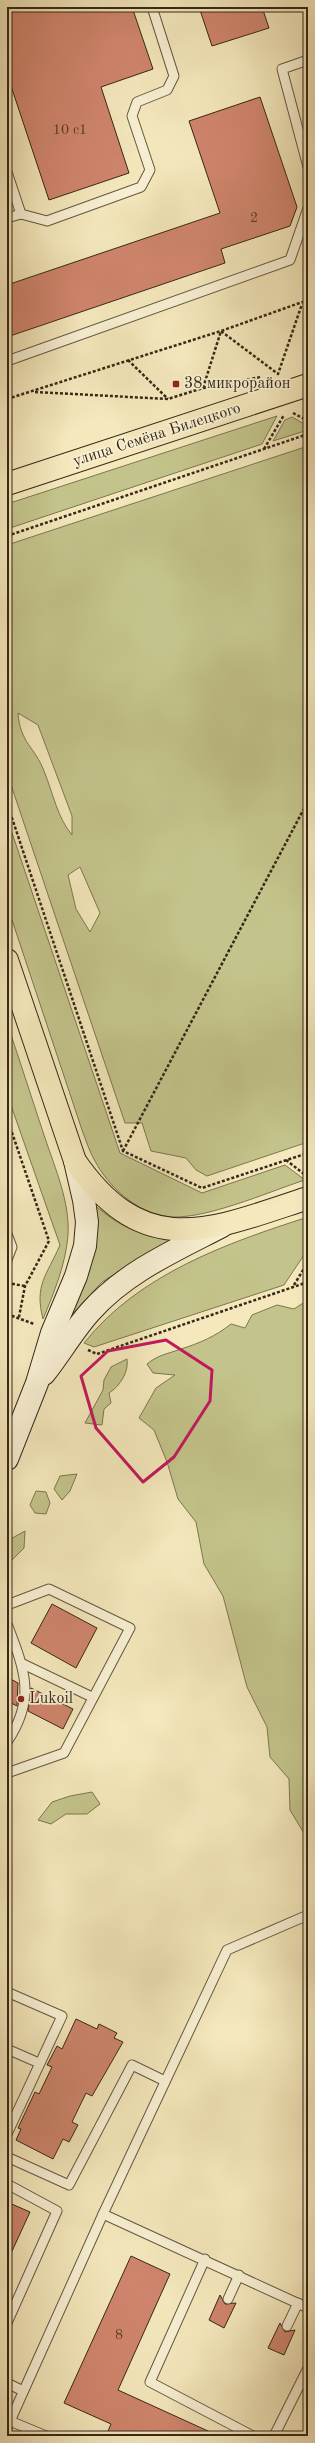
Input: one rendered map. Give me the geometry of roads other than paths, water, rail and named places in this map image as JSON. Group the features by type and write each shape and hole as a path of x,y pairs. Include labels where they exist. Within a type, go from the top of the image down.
{"main road":[{"name":"улица Семёна Билецкого","path":"7,484 308,386"},
{"path":"7,960 75,1161 84,1200 86,1222 85,1246 61,1337 37,1383 7,1458"},
{"path":"75,1161 92,1185 123,1212 135,1219 162,1228 178,1231 224,1225"},
{"path":"61,1337 112,1291 169,1253 224,1225 308,1198"}],"lane":[{"path":"7,218 21,214 47,221 141,188 150,170 132,116 137,102 167,90 174,76 152,7"},
{"path":"308,60 282,69 308,167"},
{"path":"7,172 21,214"},
{"path":"7,361 290,260 308,208"},
{"path":"7,1234 12,1247 7,1260"},
{"path":"7,1605 49,1589 130,1628 92,1697 64,1753 7,1773"},
{"path":"7,1624 23,1664 26,1700 13,1733 7,1742"},
{"path":"23,1664 92,1697"},
{"path":"46,2436 9,2424 165,2081 227,1950 308,1915"},
{"path":"7,1992 62,2016 7,2134"},
{"path":"7,2049 39,2063"},
{"path":"7,2157 69,2185 132,2065 165,2081"},
{"path":"7,2184 57,2211 7,2323"},
{"path":"104,2214 205,2259 308,2308"},
{"path":"205,2259 150,2382 253,2436"},
{"path":"228,2299 239,2275"},
{"path":"286,2326 298,2303"},
{"path":"274,2436 308,2368"},
{"path":"7,2383 23,2391"}],"place":[{"name":"38 микрорайон","path":"176,384"},
{"name":"Lukoil","path":"21,1699"}]}
